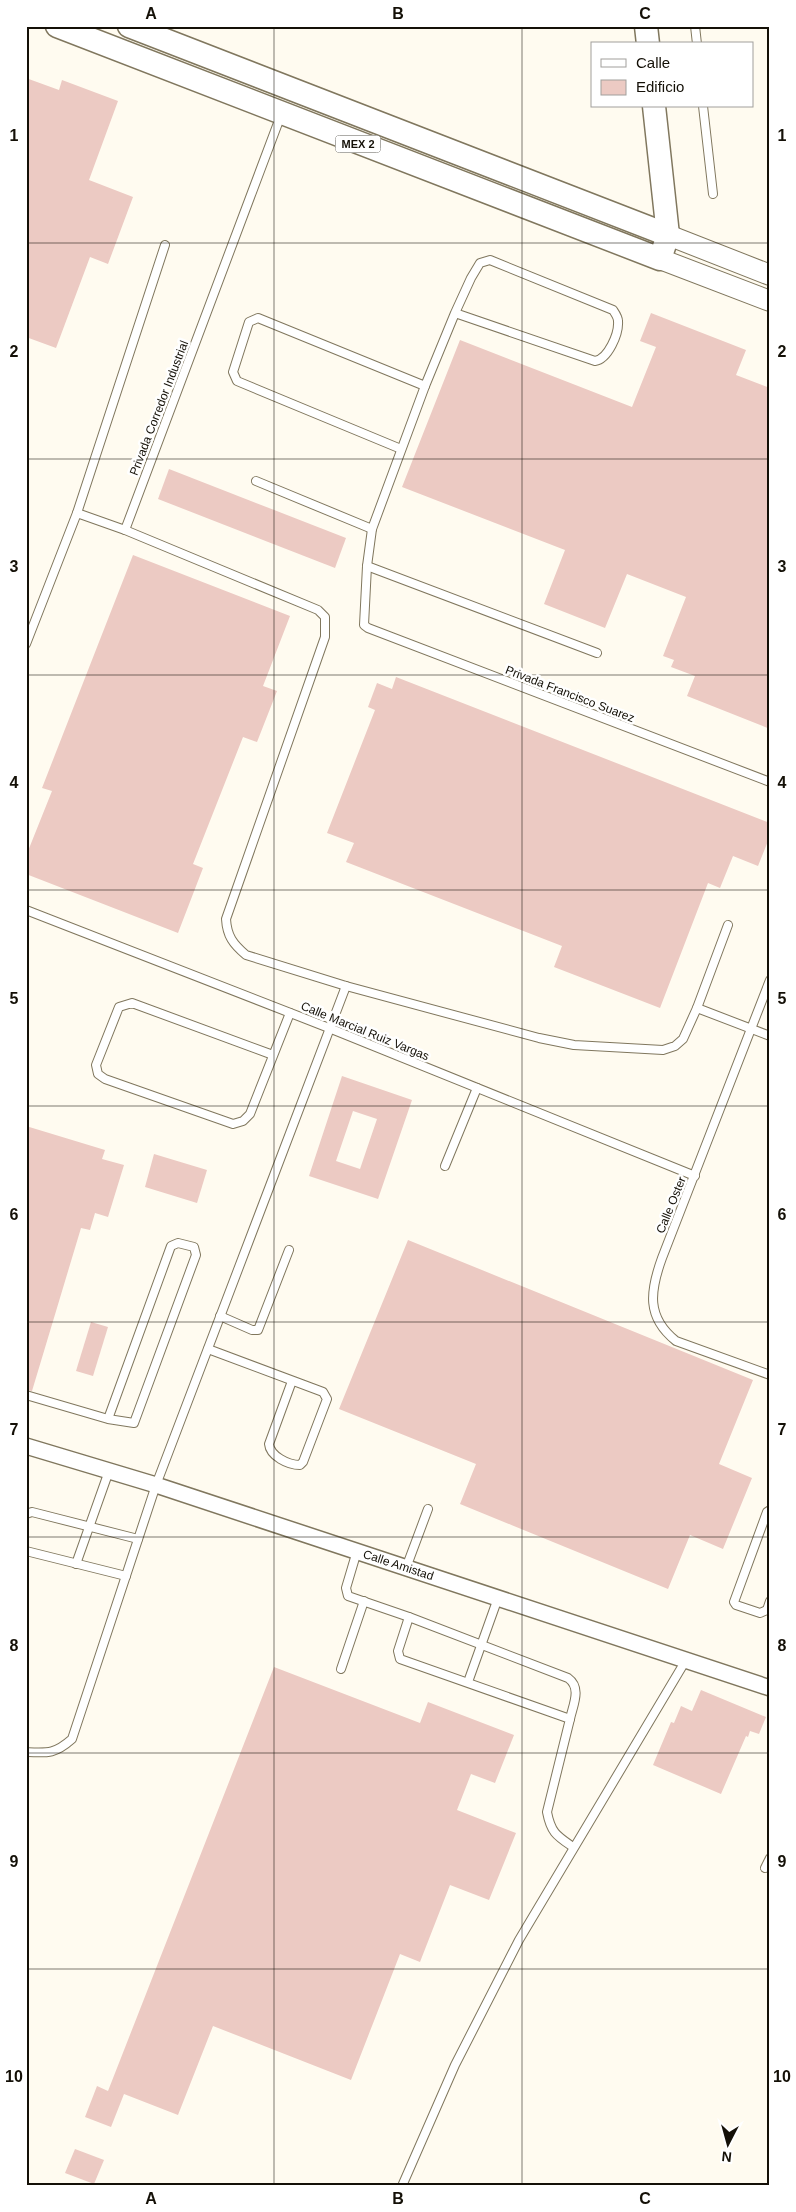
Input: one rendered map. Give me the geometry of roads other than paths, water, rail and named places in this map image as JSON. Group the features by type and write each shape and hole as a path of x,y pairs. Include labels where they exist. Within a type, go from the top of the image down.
{"main road":[{"name":"MEX 2","path":"56,26 770,301"},
{"name":"MEX 2","path":"129,26 770,275"},
{"path":"646,26 648,42"},
{"path":"281,114 290,89"},
{"path":"654,108 668,235 660,259"}],"street":[{"name":"Calle Amistad","path":"26,1446 156,1485 770,1688"}],"lane":[{"path":"695,26 697,42"},
{"path":"704,108 713,194"},
{"name":"Privada Corredor Industrial","path":"125,530 281,114"},
{"path":"26,644 77,513 165,245"},
{"path":"455,313 595,361 604,358 616,336 618,322 613,310 490,260 480,263 470,278 455,313 424,386 372,529 367,566 597,653"},
{"path":"401,449 237,381 233,372 249,322 258,318 424,386"},
{"path":"256,481 372,529"},
{"path":"77,513 125,530 318,610 325,617 325,636 226,919 227,932 234,945 246,955 346,986 556,1042 664,1050 682,1039 697,1008 728,925"},
{"name":"Privada Francisco Suarez","path":"367,566 364,625 377,632 770,782"},
{"name":"Calle Marcial Ruiz Vargas","path":"26,910 329,1028 694,1176"},
{"name":"Calle Oster","path":"770,980 656,1276 653,1307 657,1321 665,1332 676,1341 770,1375"},
{"path":"26,1752 48,1753 60,1750 72,1739 156,1485 346,986"},
{"path":"273,1055 132,1003 119,1008 96,1065 98,1074 104,1079 233,1124 243,1121 250,1114 290,1013"},
{"path":"697,1008 770,1036"},
{"path":"446,1166 477,1088"},
{"path":"26,1395 108,1419 134,1423 137,1420 196,1255 194,1247 178,1243 171,1246 108,1419"},
{"path":"220,1316 252,1330 258,1330 290,1250"},
{"path":"208,1349 324,1392 327,1399 304,1462 300,1465 294,1465 272,1454 269,1450 269,1444 292,1381"},
{"path":"76,1564 110,1471"},
{"path":"406,1568 428,1509"},
{"path":"770,1510 767,1512 734,1602 736,1605 760,1613 766,1610 770,1601"},
{"path":"26,1514 32,1512 138,1539"},
{"path":"26,1551 126,1576"},
{"path":"357,1552 346,1588 348,1596 410,1617 573,1682 576,1694 547,1812 550,1825 555,1834 573,1848"},
{"path":"468,1682 498,1598"},
{"path":"341,1669 364,1602"},
{"path":"410,1617 398,1651 400,1659 570,1719"},
{"path":"402,2186 456,2064 519,1940 686,1660"},
{"path":"764,1868 770,1858"}]}
